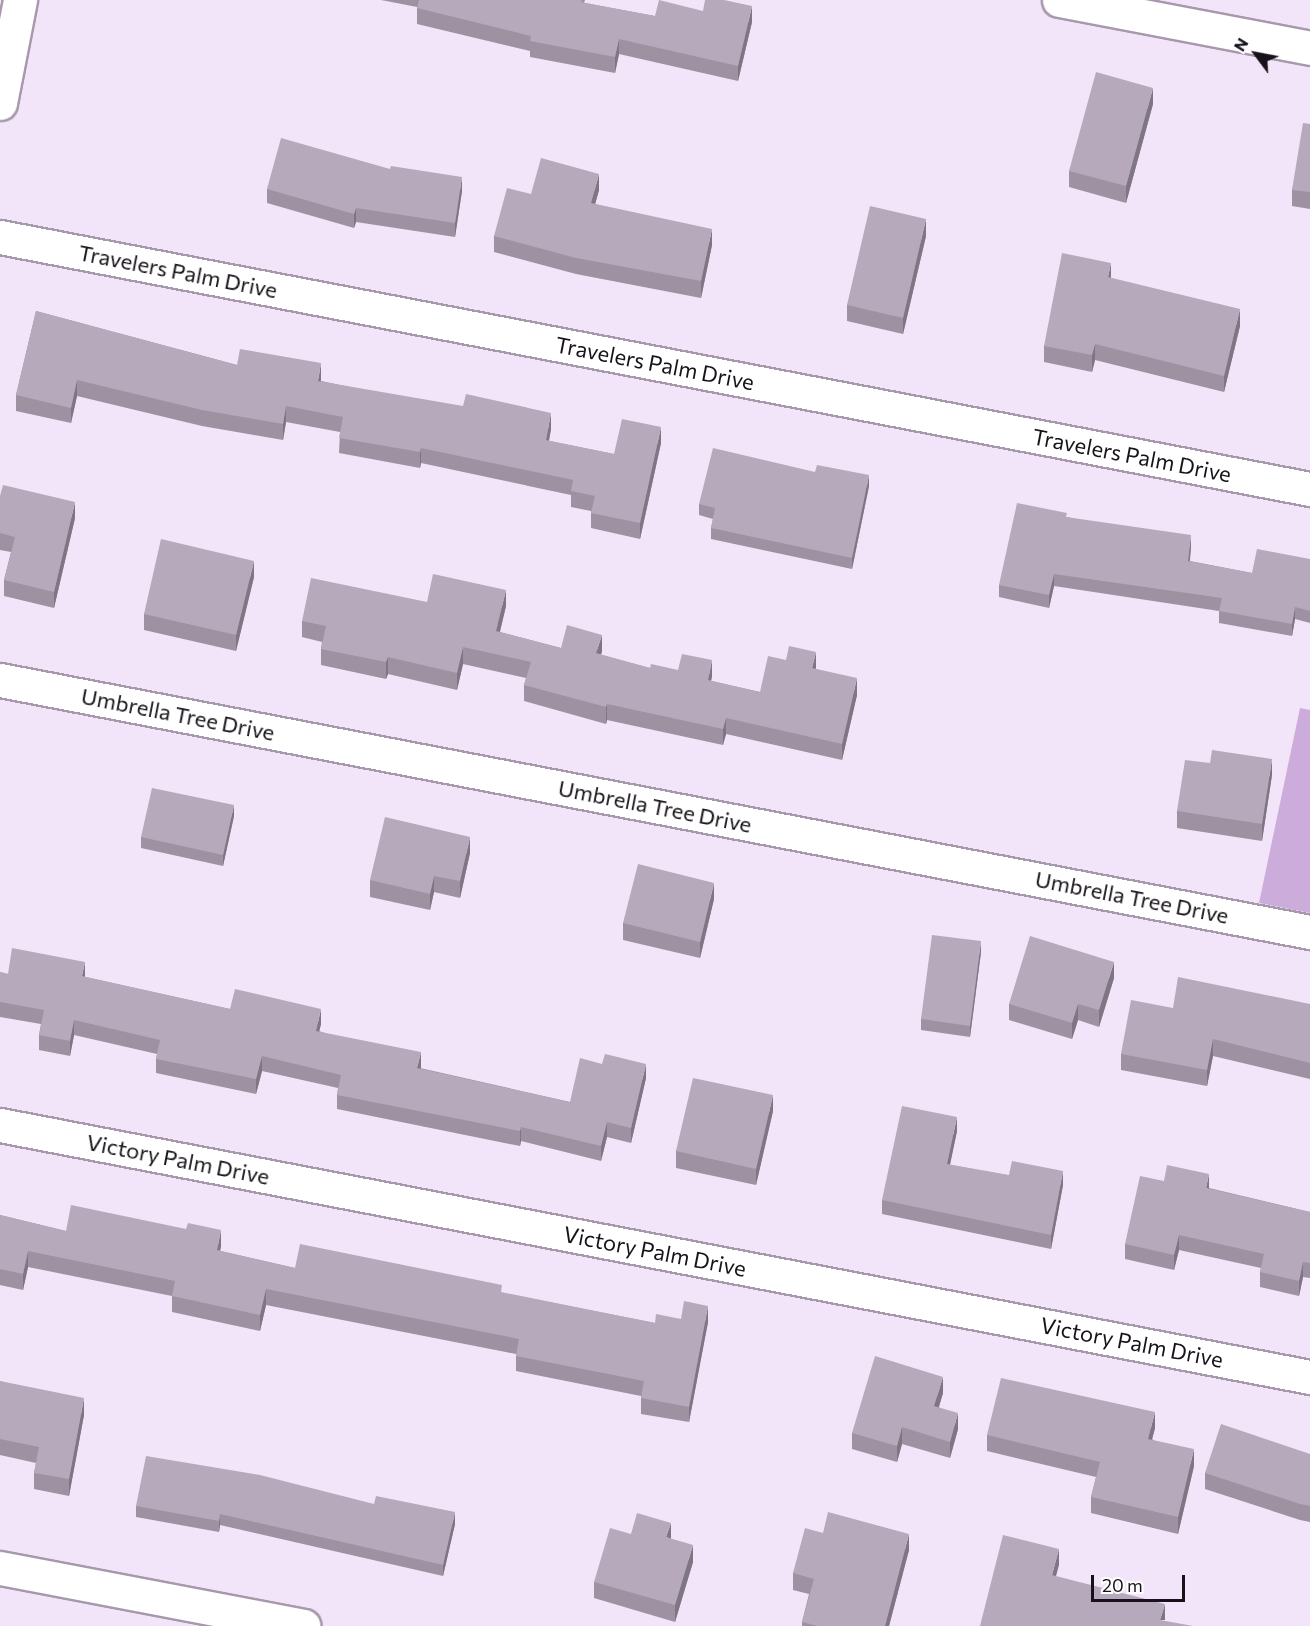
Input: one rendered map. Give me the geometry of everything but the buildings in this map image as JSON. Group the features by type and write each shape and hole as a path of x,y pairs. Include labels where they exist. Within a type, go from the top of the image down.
{"street":[{"path":"0,103 20,0"},
{"path":"1059,0 1310,48"},
{"name":"Travelers Palm Drive","path":"0,237 1310,489"},
{"name":"Umbrella Tree Drive","path":"0,680 1310,932"},
{"name":"Victory Palm Drive","path":"0,1125 1310,1377"},
{"path":"0,1568 303,1626"}],"shaded area":[{"path":"1300,708 1310,710 1310,913 1259,903"}]}
